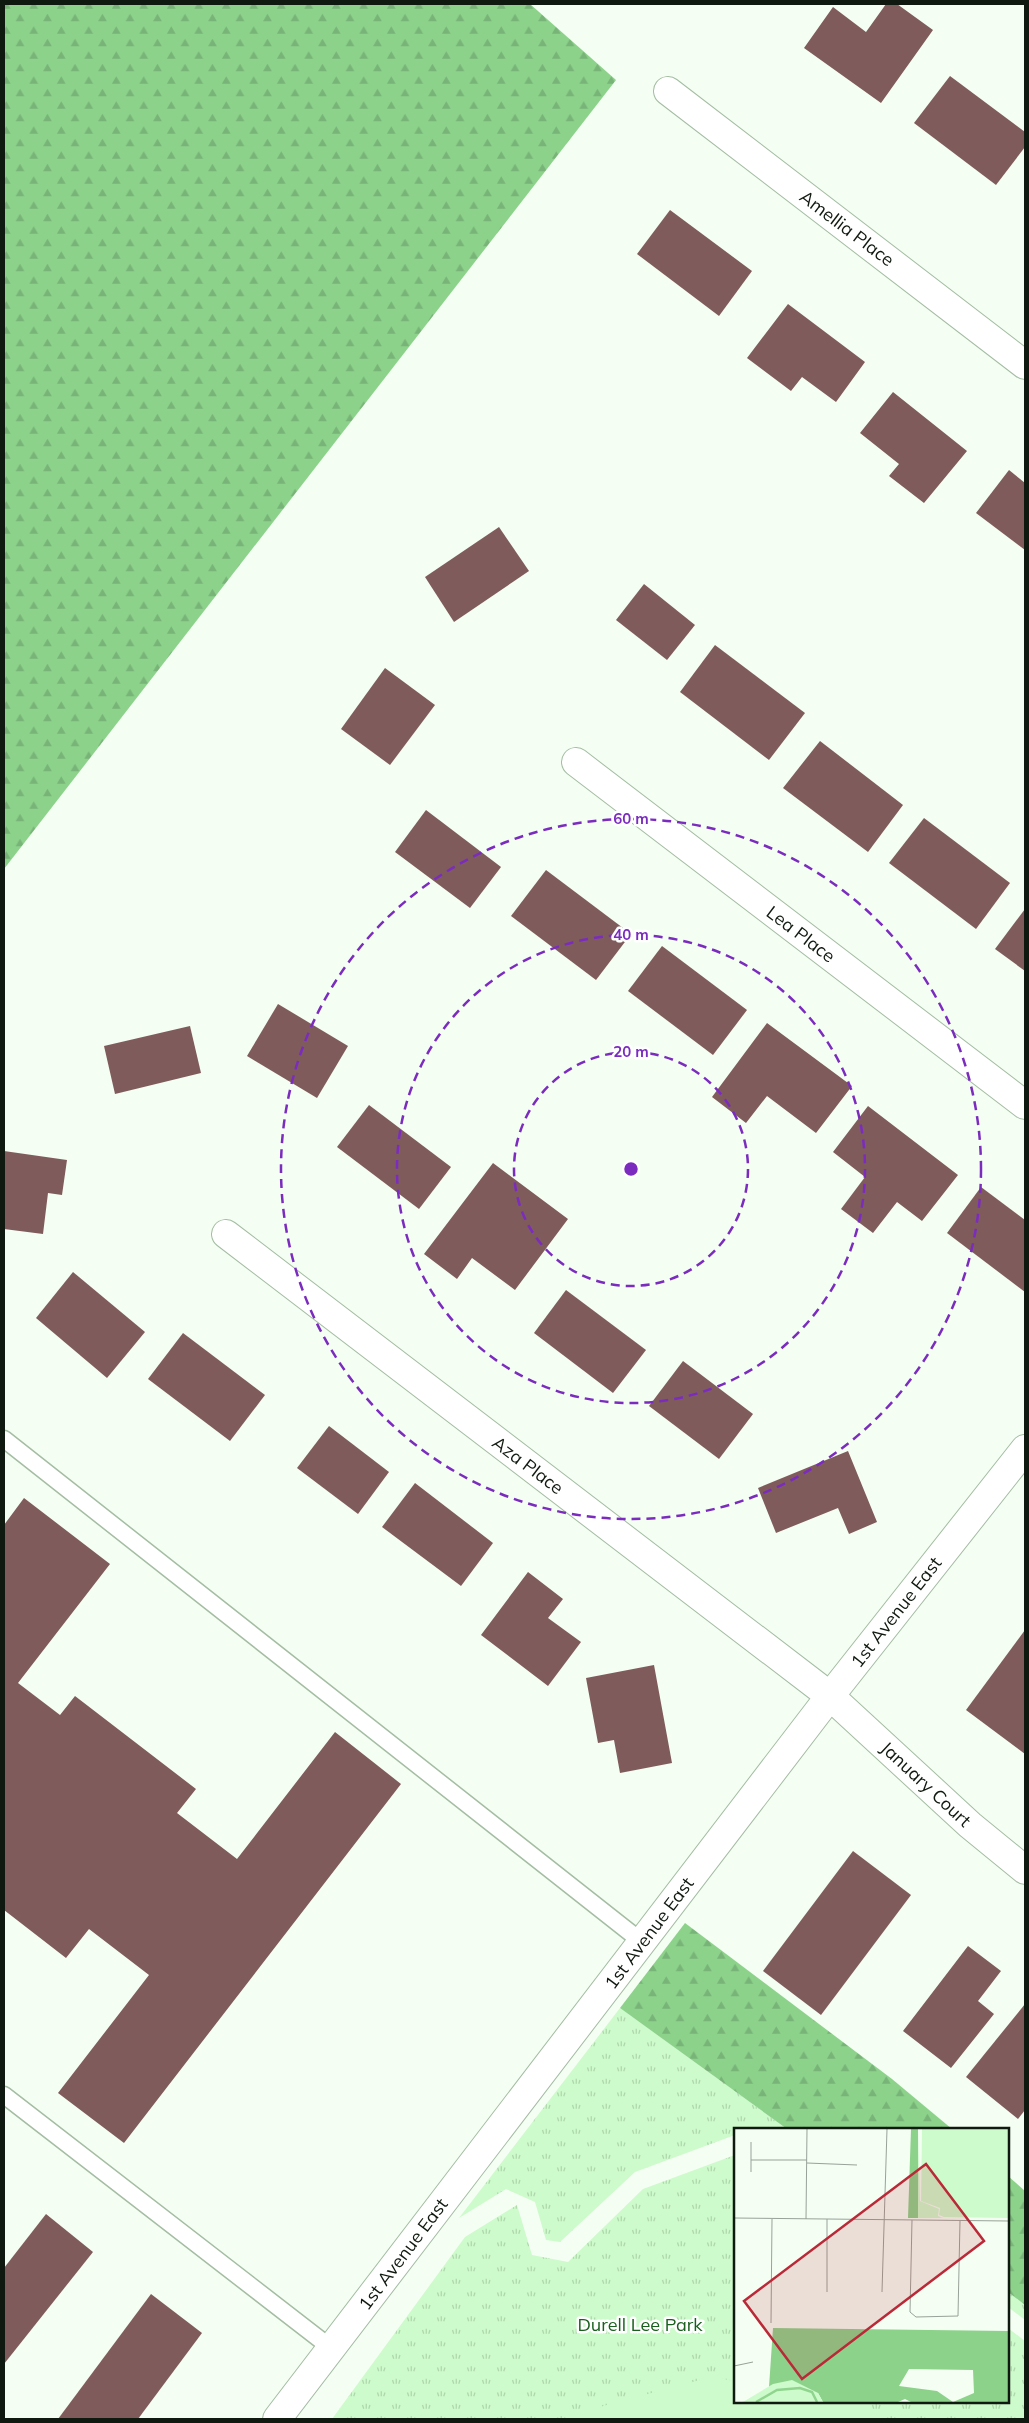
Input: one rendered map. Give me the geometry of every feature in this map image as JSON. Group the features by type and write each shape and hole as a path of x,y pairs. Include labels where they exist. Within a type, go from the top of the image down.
{"street":[{"name":"Amellia Place","path":"668,91 1025,365"},
{"name":"Lea Place","path":"576,762 1025,1105"},
{"name":"Aza Place","path":"226,1234 830,1696"},
{"name":"1st Avenue East","path":"277,2419 830,1696 1025,1449"},
{"name":"January Court","path":"830,1696 970,1825 1025,1870"}],"lane":[{"path":"4,1439 642,1942"},
{"path":"4,2095 331,2348"}],"green space":[{"path":"4,4 530,4 616,80 4,869"},
{"path":"685,1923 892,2079 951,2128 786,2128 620,2008"},
{"path":"620,2008 786,2128 734,2128 734,2135 635,2172 560,2242 546,2240 535,2202 506,2189 459,2218"},
{"name":"Durell Lee Park","path":"734,2155 734,2403 1009,2403 1009,2329 1025,2341 1025,2419 332,2419 465,2237 517,2205 532,2255 568,2262 643,2189"},
{"path":"1009,2177 1025,2191 1025,2305 1009,2293"},
{"path":"1009,2293 1025,2305 1025,2320 1009,2308"},
{"path":"711,2377 734,2381 734,2403 850,2403 890,2419 583,2419 603,2406"}],"building":[{"path":"886,4 897,4 933,30 881,103 804,48 833,7 866,32"},
{"path":"950,76 1025,132 1025,147 996,185 914,123"},
{"path":"670,210 752,271 719,316 637,254"},
{"path":"788,304 865,362 836,402 802,377 791,391 747,358"},
{"path":"893,392 967,451 924,503 889,476 899,464 860,433"},
{"path":"1009,470 1025,483 1025,550 976,513"},
{"path":"499,527 529,571 454,622 425,577"},
{"path":"644,584 695,625 667,660 616,620"},
{"path":"715,645 805,713 769,760 680,692"},
{"path":"385,668 435,705 390,765 341,729"},
{"path":"820,741 903,805 868,852 783,788"},
{"path":"426,810 501,867 470,908 395,852"},
{"path":"924,818 1010,883 976,929 889,863"},
{"path":"546,870 631,934 596,980 511,916"},
{"path":"1025,909 1025,971 995,949"},
{"path":"662,946 747,1010 713,1055 628,991"},
{"path":"278,1004 348,1046 317,1098 247,1056"},
{"path":"767,1023 852,1086 816,1133 767,1096 746,1123 712,1097"},
{"path":"190,1026 201,1073 115,1094 104,1046"},
{"path":"369,1105 451,1167 419,1209 337,1147"},
{"path":"868,1106 958,1175 922,1221 897,1202 873,1233 841,1209 865,1177 833,1152"},
{"path":"4,1151 67,1160 62,1195 48,1193 43,1234 4,1229"},
{"path":"493,1163 568,1219 515,1290 472,1258 457,1279 424,1254"},
{"path":"981,1187 1025,1220 1025,1292 947,1233"},
{"path":"73,1272 145,1332 107,1378 36,1318"},
{"path":"566,1290 646,1350 613,1393 534,1333"},
{"path":"183,1333 265,1395 230,1441 148,1379"},
{"path":"683,1361 753,1414 719,1459 649,1406"},
{"path":"329,1426 389,1472 358,1514 297,1468"},
{"path":"848,1451 877,1522 849,1534 838,1508 776,1533 758,1488"},
{"path":"415,1483 493,1543 461,1586 382,1527"},
{"path":"24,1498 110,1564 18,1683 60,1715 75,1696 196,1789 177,1813 237,1859 335,1732 401,1784 124,2143 58,2093 149,1975 89,1929 66,1958 4,1910 4,1525"},
{"path":"528,1572 563,1599 548,1618 581,1642 548,1686 481,1635"},
{"path":"1025,1630 1025,1754 966,1710"},
{"path":"654,1665 672,1763 620,1773 614,1740 598,1743 586,1678"},
{"path":"853,1851 911,1895 821,2015 763,1971"},
{"path":"968,1946 1001,1971 978,2001 994,2014 951,2068 903,2031"},
{"path":"1025,2004 1025,2110 1018,2119 966,2077"},
{"path":"46,2214 93,2252 4,2364 4,2268"},
{"path":"151,2294 202,2333 138,2419 58,2419"}]}
